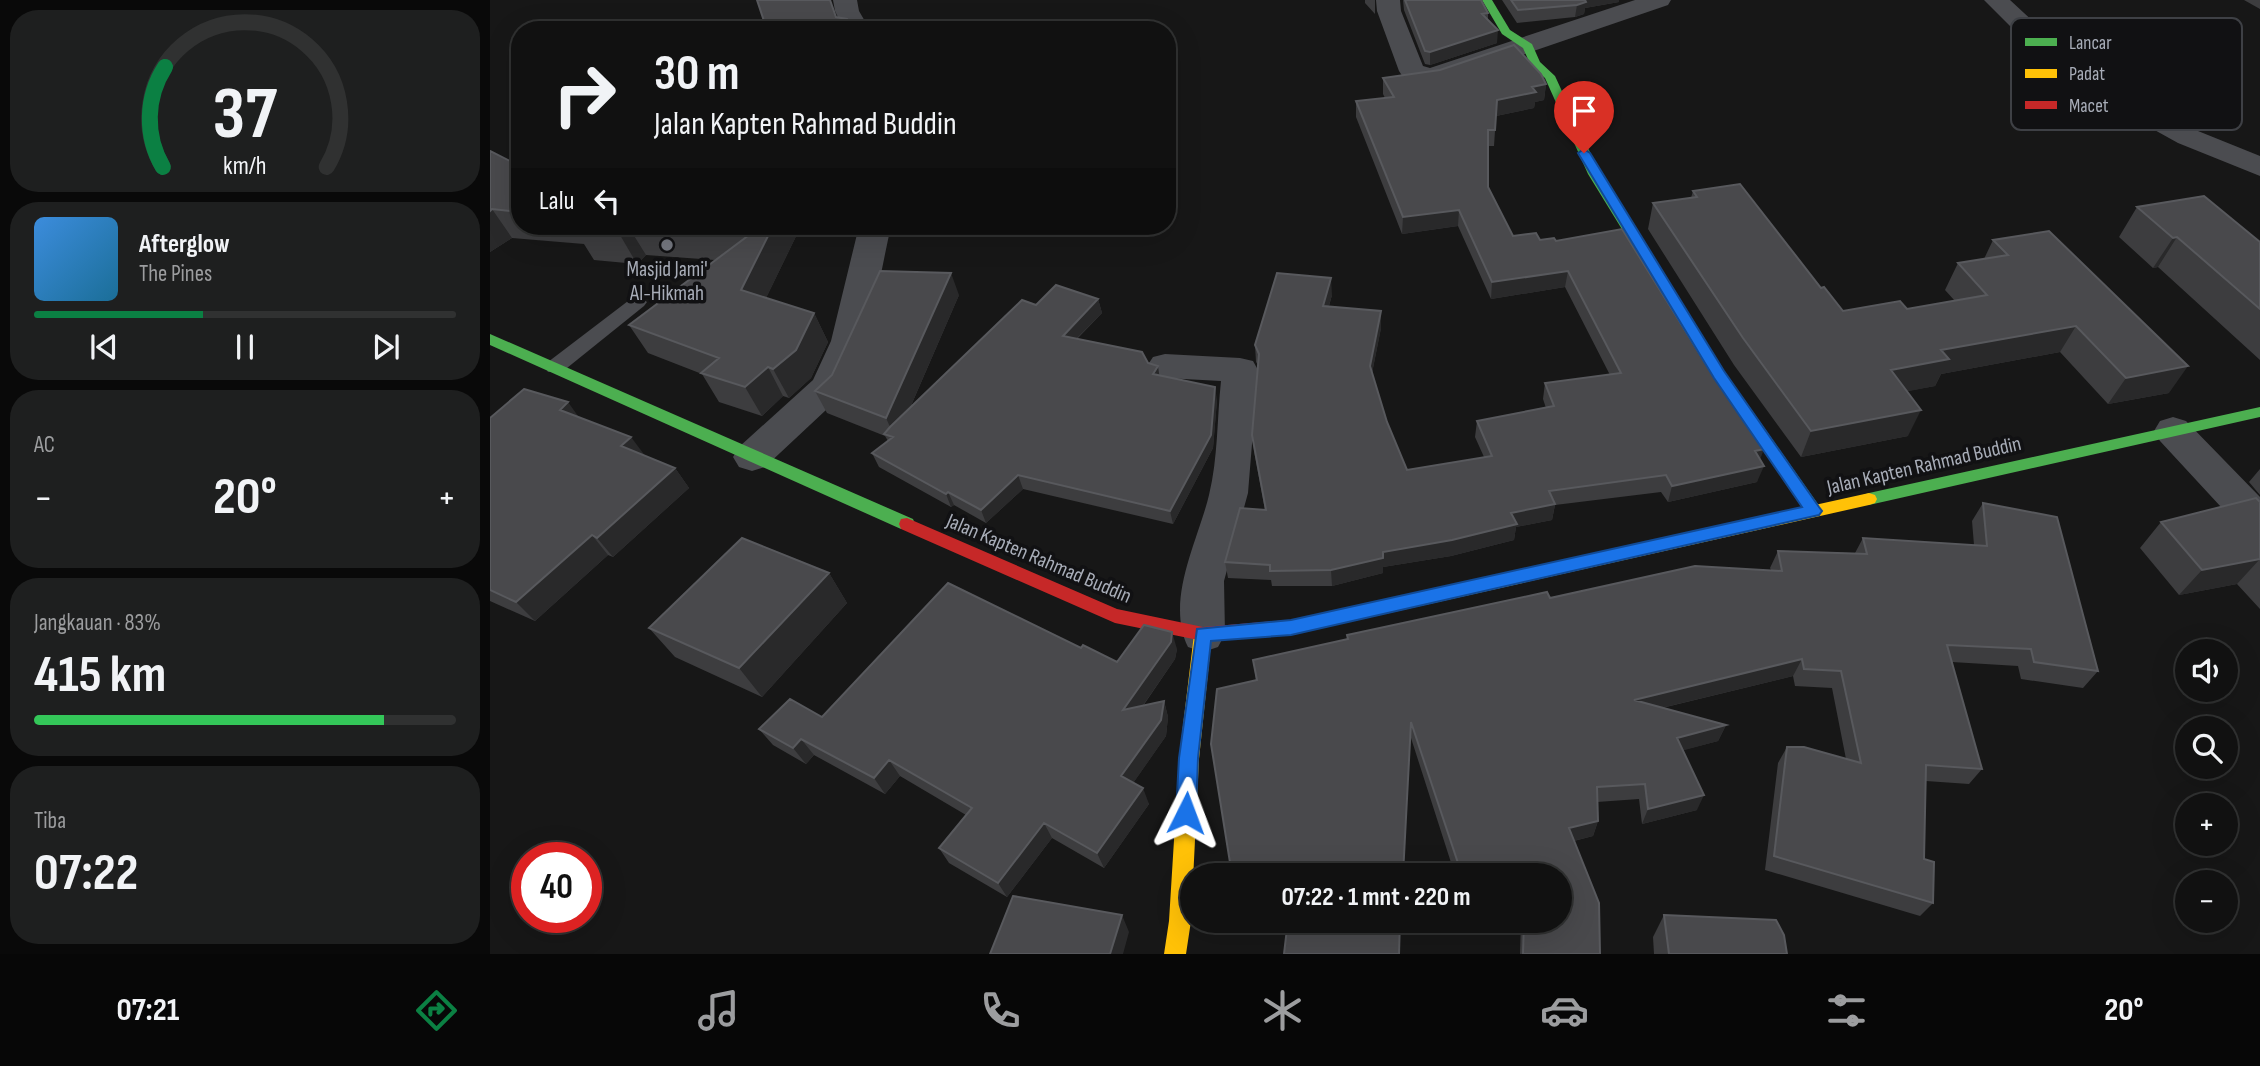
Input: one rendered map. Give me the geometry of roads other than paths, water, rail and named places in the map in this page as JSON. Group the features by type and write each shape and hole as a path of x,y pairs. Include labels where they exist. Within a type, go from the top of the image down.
{"main road":[{"path":"1487,0 1506,32 1528,46 1535,64 1550,76 1594,174 1719,375 1814,511"},
{"name":"Jalan Kapten Rahmad Buddin","path":"490,339 1115,617 1203,634 1291,628 2260,412"},
{"path":"1175,954 1180,921 1189,758 1203,634"}],"street":[{"path":"845,0 852,21"},
{"path":"1388,0 1389,11 1412,71 1429,76 1528,46 1659,0"},
{"path":"1996,0 2015,18"},
{"path":"2176,130 2260,167"},
{"path":"752,457 828,387 848,341 872,235"},
{"path":"1165,366 1240,370 1229,494 1203,581 1203,634"},
{"path":"2173,431 2260,523"}],"lane":[{"path":"555,367 638,302"}],"place":[{"name":"Masjid Jami' Al-Hikmah","path":"667,245"}]}
